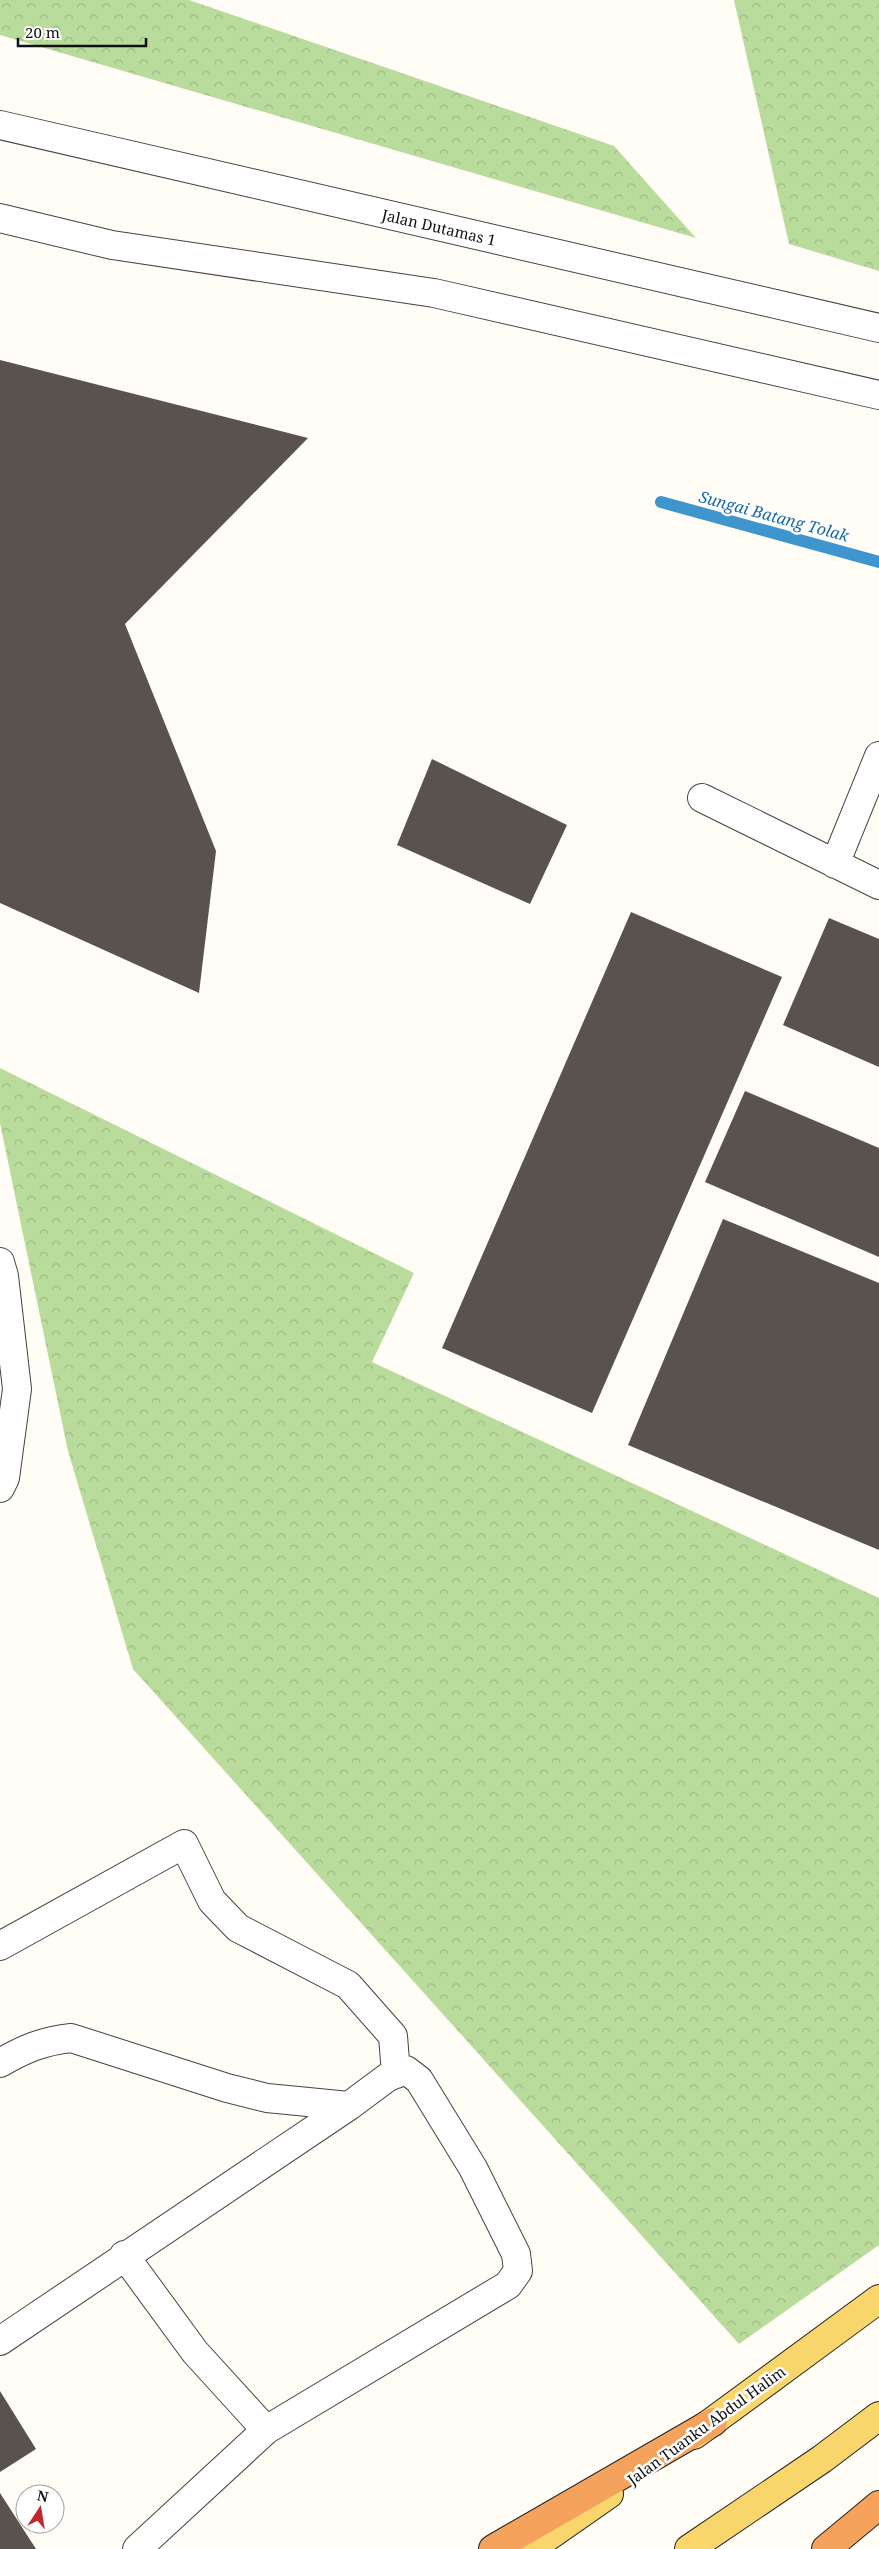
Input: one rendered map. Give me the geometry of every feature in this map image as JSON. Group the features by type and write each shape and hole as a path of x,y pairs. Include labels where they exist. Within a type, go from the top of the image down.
{"highway":[{"path":"493,2549 713,2422"},
{"path":"826,2549 879,2505"}],"main road":[{"name":"Jalan Tuanku Abdul Halim","path":"530,2549 713,2422 879,2299"},
{"path":"689,2549 822,2459 879,2416"}],"street":[{"name":"Jalan Dutamas 1","path":"0,125 879,328"},
{"path":"0,218 112,246 434,293 879,395"},
{"path":"835,864 879,756"},
{"path":"702,798 879,885"},
{"path":"0,1262 4,1276 17,1390 5,1478 0,1488"},
{"path":"0,1946 184,1844 212,1901 238,1928 348,1985 394,2036 396,2074"},
{"path":"0,2063 28,2046 49,2040 71,2038 227,2088 267,2098 349,2106"},
{"path":"0,2341 124,2255 349,2106 388,2077 406,2070 419,2080 472,2168 516,2254 518,2271 508,2285 266,2430 137,2549"},
{"path":"124,2255 195,2352 266,2430"}],"green space":[{"path":"0,0 189,0 614,146 696,238 0,35"},
{"path":"734,0 879,0 879,271 789,244"},
{"path":"0,1068 414,1273 372,1362 879,1598 879,2245 739,2344 133,1669 68,1451 0,1123"}],"building":[{"path":"0,360 308,438 125,624 216,851 199,993 0,903"},
{"path":"432,759 567,825 530,904 397,845"},
{"path":"631,912 782,977 592,1413 442,1348"},
{"path":"829,918 879,939 879,1067 783,1025"},
{"path":"745,1091 879,1148 879,1257 705,1182"},
{"path":"723,1219 879,1283 879,1550 628,1445"},
{"path":"0,2391 36,2449 0,2472"},
{"path":"0,2493 15,2516 15,2534 26,2534 36,2549 0,2549"}],"waterway":[{"name":"Sungai Batang Tolak","path":"661,502 879,562"}]}
